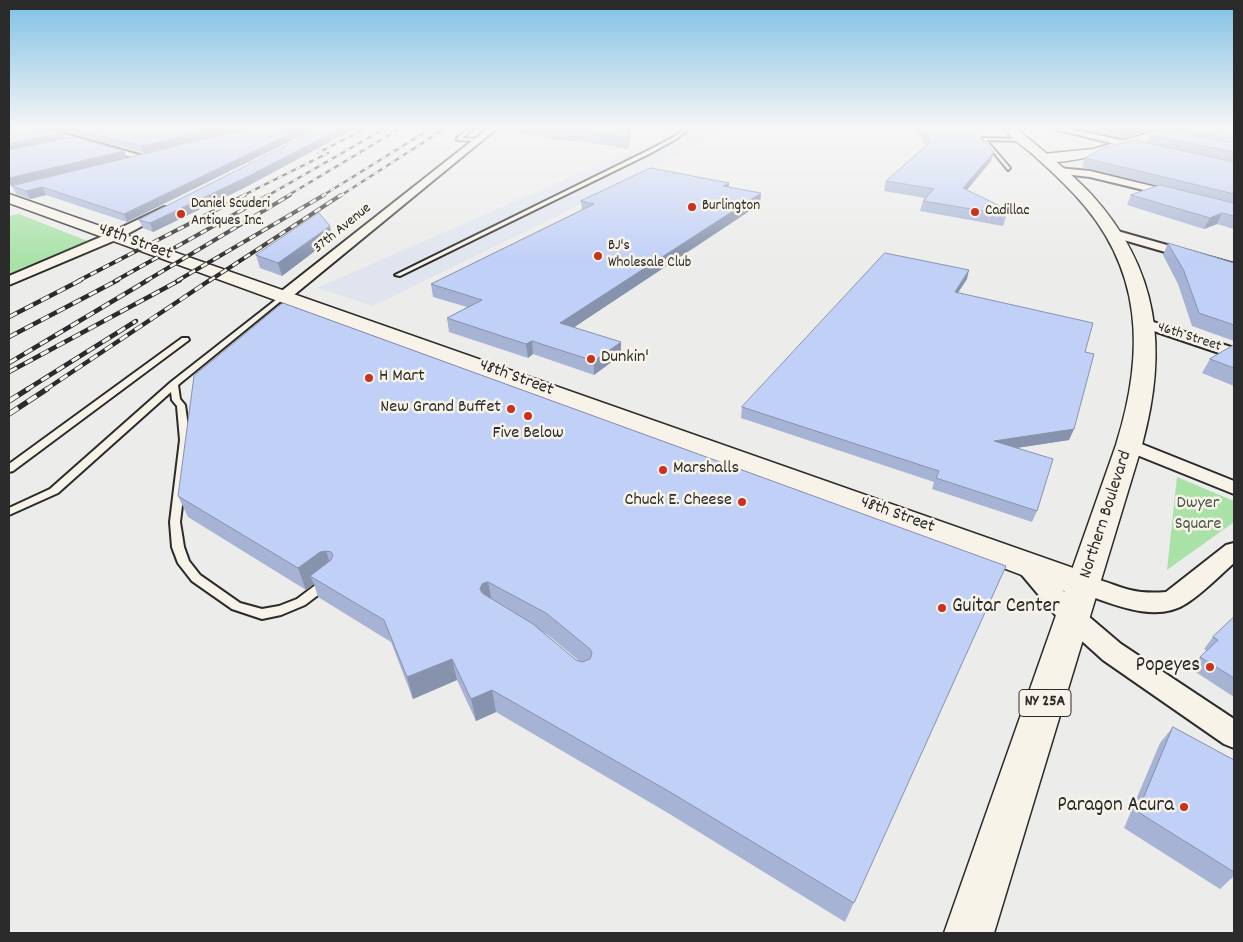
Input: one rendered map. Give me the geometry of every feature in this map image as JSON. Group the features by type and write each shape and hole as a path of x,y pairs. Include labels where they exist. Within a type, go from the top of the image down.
{"street":[{"name":"37th Avenue","path":"284,296 437,173"},
{"name":"Northern Boulevard","path":"970,933 1141,403 1146,351 1140,296 1132,268 1114,234 1085,197 1060,173"},
{"path":"1079,173 1090,174 1185,198"},
{"name":"48th Street","path":"12,193 114,236 1023,562 1078,601 1112,652 1234,735"},
{"path":"9,281 114,236 175,205"},
{"path":"1114,234 1234,268"},
{"name":"46th Street","path":"1144,323 1234,353"},
{"path":"1129,445 1234,488"},
{"path":"1078,601 1138,600 1154,603 1168,602 1177,598 1234,551"}],"lane":[{"path":"398,275 606,173"},
{"path":"9,512 54,491 174,384 284,296"},
{"path":"9,469 185,340"},
{"path":"174,384 176,400 181,405 185,440 175,522 178,547 184,563 196,578 236,606 262,614 281,610 301,602 334,578"}],"shaded area":[{"path":"580,173 645,173 373,306 317,288"}],"green space":[{"path":"19,214 90,242 9,277 9,216"},
{"name":"Dwyer Square","path":"1177,477 1234,501 1234,522 1167,570"}],"building":[{"path":"9,173 30,173 9,178"},
{"path":"66,173 209,173 124,214 42,187 26,191 12,186"},
{"path":"232,173 255,173 150,223 139,220"},
{"name":"BJ's Wholesale Club","path":"640,173 677,173 729,183 723,186 761,193 560,323 621,342 594,361 532,341 526,344 447,318 482,300 431,284 594,204 581,201"},
{"path":"895,173 976,173 963,188 1008,210 1007,215 923,201 934,189 886,181"},
{"path":"1147,173 1234,173 1234,194"},
{"path":"1160,185 1234,203 1234,216 1222,213 1210,218 1131,195"},
{"path":"319,213 330,226 278,263 256,255"},
{"path":"1168,243 1234,263 1234,325 1199,313 1184,271"},
{"path":"885,253 969,270 955,292 1093,323 1085,352 1094,354 1074,429 994,441 1053,459 1037,511 936,478 939,471 742,407"},
{"path":"283,303 1006,566 854,903 670,792 492,690 471,699 452,659 407,677 384,620 310,576 331,560 333,555 331,552 320,552 298,568 178,496 194,376","holes":["488,582 546,613 590,649 592,653 590,659 582,662 576,660 533,624 482,593 480,589 482,584"]},
{"path":"1234,345 1234,368 1210,359"},
{"path":"1234,617 1234,678 1200,657 1218,640 1213,637"},
{"name":"Paragon Acura","path":"1173,727 1234,760 1234,872 1138,812"}],"railway":[{"path":"242,196 288,173"},
{"path":"267,196 307,173"},
{"path":"287,196 326,173"},
{"path":"322,196 359,173"},
{"path":"340,196 376,173"},
{"path":"78,281 245,195"},
{"path":"115,281 269,195"},
{"path":"146,281 290,195"},
{"path":"177,281 324,195"},
{"path":"209,281 341,195"},
{"path":"9,317 81,280"},
{"path":"9,337 118,280"},
{"path":"9,363 148,280"},
{"path":"9,372 180,280"},
{"path":"45,390 210,280"},
{"path":"26,390 136,321"},
{"path":"9,401 28,389"},
{"path":"9,414 47,389"}],"place":[{"name":"Burlington","path":"692,207"},
{"name":"Cadillac","path":"975,212"},
{"name":"Daniel Scuderi Antiques Inc.","path":"181,214"},
{"name":"BJ's Wholesale Club","path":"598,256"},
{"name":"Dunkin'","path":"591,359"},
{"name":"H Mart","path":"369,378"},
{"name":"New Grand Buffet","path":"511,409"},
{"name":"Five Below","path":"528,416"},
{"name":"Marshalls","path":"663,470"},
{"name":"Chuck E. Cheese","path":"742,502"},
{"name":"Guitar Center","path":"942,608"},
{"name":"Popeyes","path":"1210,667"},
{"name":"Paragon Acura","path":"1184,807"}]}
